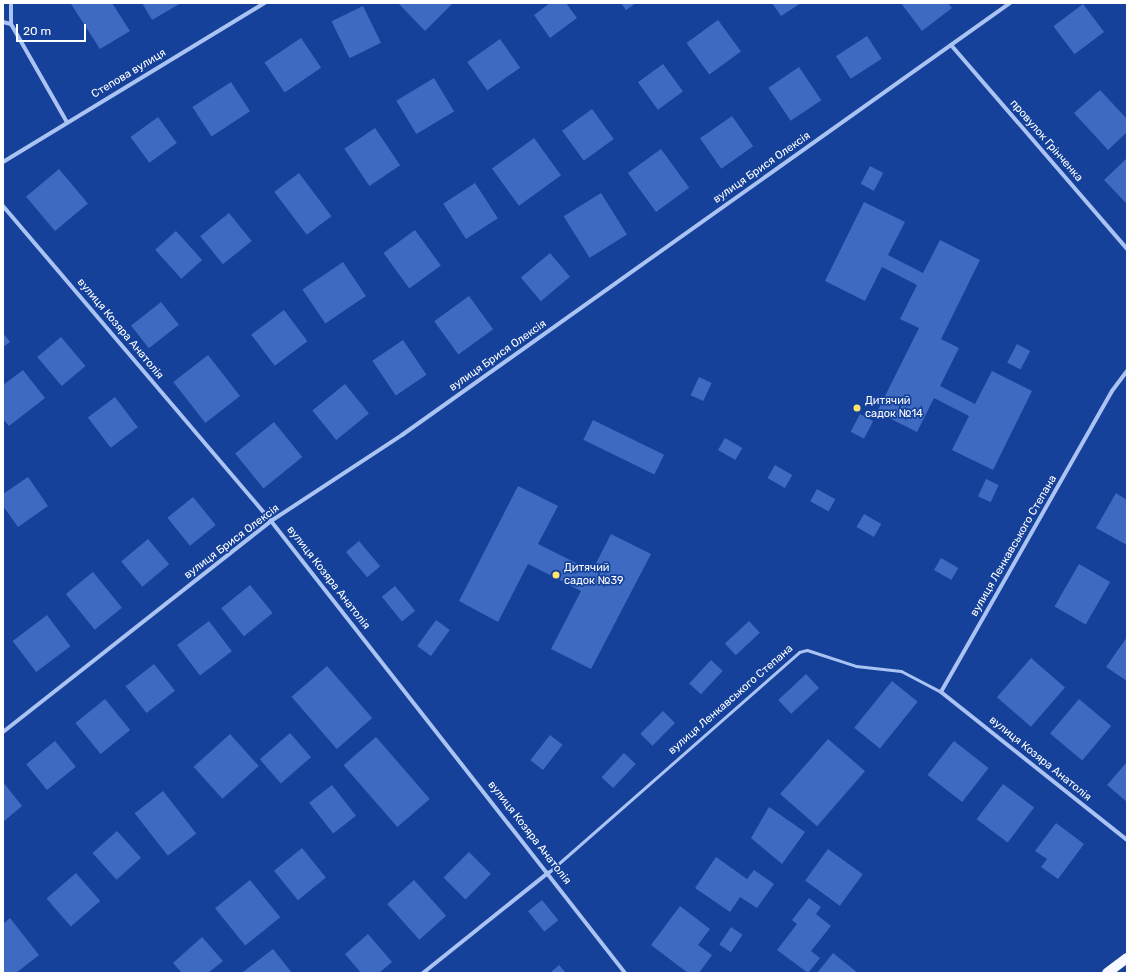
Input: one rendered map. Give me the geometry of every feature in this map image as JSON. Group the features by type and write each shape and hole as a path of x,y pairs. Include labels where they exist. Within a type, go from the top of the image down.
{"main road":[{"path":"1107,973 1127,958"}],"street":[{"path":"11,3 11,24 67,122"},
{"name":"Степова вулиця","path":"3,162 265,3"},
{"name":"вулиця Брися Олексія","path":"3,732 272,521 415,426 1010,3"},
{"path":"3,22 11,24"},
{"name":"провулок Грінченка","path":"952,45 1127,249"},
{"name":"вулиця Козяра Анатолія","path":"3,206 272,521 549,872 625,973"},
{"name":"вулиця Ленкавського Степана","path":"941,692 1112,391 1127,371"},
{"name":"вулиця Козяра Анатолія","path":"941,692 1127,840"},
{"name":"вулиця Ленкавського Степана","path":"423,973 549,872"}],"lane":[{"name":"вулиця Ленкавського Степана","path":"549,872 799,652 807,650 856,666 901,671 941,692"}],"building":[{"path":"112,3 130,31 100,49 71,4"},
{"path":"142,3 181,3 152,20"},
{"path":"398,3 451,3 452,4 425,31"},
{"path":"550,3 566,3 577,18 550,38 534,15"},
{"path":"621,3 636,3 626,10"},
{"path":"772,3 801,3 781,16"},
{"path":"901,3 948,3 952,8 922,31"},
{"path":"1083,4 1104,32 1075,54 1053,26"},
{"path":"363,6 381,43 350,58 332,21"},
{"path":"718,20 741,52 709,74 686,43"},
{"path":"867,36 882,59 851,79 836,56"},
{"path":"301,38 321,68 285,92 265,63"},
{"path":"500,39 520,68 487,91 467,62"},
{"path":"663,64 683,92 658,110 638,82"},
{"path":"799,67 821,100 791,121 768,88"},
{"path":"434,78 454,111 416,134 396,101"},
{"path":"231,82 250,111 211,136 192,107"},
{"path":"1100,90 1127,119 1127,132 1108,150 1074,113"},
{"path":"592,109 614,139 584,161 562,131"},
{"path":"732,116 753,146 721,169 700,138"},
{"path":"158,117 177,143 149,163 130,137"},
{"path":"375,128 400,165 369,186 344,149"},
{"path":"534,138 561,175 519,206 492,169"},
{"path":"661,149 689,188 656,212 628,173"},
{"path":"1127,158 1127,204 1104,180"},
{"path":"870,166 883,173 874,191 861,184"},
{"path":"59,169 88,203 55,231 26,197"},
{"path":"299,173 331,216 307,235 274,192"},
{"path":"475,183 498,218 466,239 443,204"},
{"path":"601,193 627,235 590,258 564,216"},
{"path":"864,202 905,222 888,255 923,273 940,240 980,260 941,339 959,348 940,386 975,404 992,371 1032,391 993,470 952,450 969,416 934,398 917,432 877,412 919,328 900,319 917,285 882,267 865,301 825,281"},
{"path":"229,213 252,241 223,264 200,236"},
{"path":"415,230 441,266 409,289 383,253"},
{"path":"176,231 202,260 181,279 155,250"},
{"path":"550,253 570,277 541,301 521,277"},
{"path":"343,262 366,296 325,323 302,289"},
{"path":"469,296 493,329 458,354 434,321"},
{"path":"161,302 179,325 149,348 131,325"},
{"path":"284,310 307,341 275,366 251,335"},
{"path":"3,333 10,342 3,347"},
{"path":"61,337 85,366 62,386 37,357"},
{"path":"403,340 426,375 396,396 372,361"},
{"path":"1017,344 1030,351 1020,370 1007,363"},
{"path":"208,355 240,396 205,423 173,382"},
{"path":"23,370 45,398 9,426 3,419 3,385"},
{"path":"699,377 712,383 703,401 691,395"},
{"path":"345,384 369,414 336,440 312,410"},
{"path":"115,397 138,427 111,448 88,417"},
{"path":"860,414 873,421 864,439 851,432"},
{"path":"593,420 664,455 654,474 583,440"},
{"path":"274,422 302,457 263,488 235,453"},
{"path":"725,438 742,448 735,460 718,450"},
{"path":"775,465 792,475 785,488 768,478"},
{"path":"28,477 48,506 18,527 3,506 3,494"},
{"path":"986,479 999,485 991,502 978,496"},
{"path":"518,486 558,506 538,544 592,571 611,534 651,554 591,669 551,649 581,591 554,577 528,564 498,622 459,601"},
{"path":"817,489 835,499 829,511 810,501"},
{"path":"1116,493 1127,500 1127,545 1096,528"},
{"path":"193,497 216,525 190,546 167,518"},
{"path":"864,514 881,524 874,537 856,527"},
{"path":"148,539 169,564 142,587 121,561"},
{"path":"359,541 380,566 367,577 346,552"},
{"path":"941,558 958,568 951,580 934,570"},
{"path":"1079,564 1110,582 1086,624 1054,606"},
{"path":"93,572 122,608 95,630 66,594"},
{"path":"250,585 273,613 244,636 221,608"},
{"path":"395,586 415,611 402,622 382,597"},
{"path":"47,615 70,646 36,672 13,641"},
{"path":"436,620 450,630 431,656 417,646"},
{"path":"209,621 232,651 200,675 177,645"},
{"path":"749,621 760,633 736,655 725,644"},
{"path":"1127,637 1127,681 1106,667"},
{"path":"1031,658 1065,688 1031,727 997,697"},
{"path":"711,660 723,671 701,694 689,683"},
{"path":"154,664 175,691 147,713 126,686"},
{"path":"327,666 372,718 337,749 292,697"},
{"path":"806,674 819,688 791,714 778,700"},
{"path":"892,681 918,702 880,748 854,728"},
{"path":"105,699 130,730 101,754 75,723"},
{"path":"1079,699 1111,726 1082,760 1050,733"},
{"path":"663,711 675,723 652,746 640,734"},
{"path":"290,733 311,757 281,783 260,759"},
{"path":"230,734 259,766 222,799 194,767"},
{"path":"550,735 563,745 543,770 530,760"},
{"path":"376,737 430,799 397,827 344,765"},
{"path":"828,739 865,771 817,826 780,794"},
{"path":"55,741 76,767 47,790 26,764"},
{"path":"954,741 989,768 962,802 928,775"},
{"path":"624,753 636,764 613,788 601,777"},
{"path":"1127,762 1127,802 1107,785"},
{"path":"3,782 22,806 3,822"},
{"path":"1003,784 1034,807 1008,843 977,819"},
{"path":"332,785 356,816 333,834 309,803"},
{"path":"163,791 196,834 168,856 135,813"},
{"path":"769,807 805,832 782,864 751,838"},
{"path":"1056,823 1084,844 1058,879 1041,867 1047,859 1035,851"},
{"path":"117,831 141,858 117,880 92,853"},
{"path":"302,848 326,878 298,900 274,871"},
{"path":"828,849 863,874 840,906 805,881"},
{"path":"469,852 491,874 465,899 444,877"},
{"path":"716,857 747,879 754,870 774,884 757,908 740,897 730,912 695,888"},
{"path":"76,873 100,901 71,927 47,899"},
{"path":"250,880 280,917 245,946 215,908"},
{"path":"414,880 446,916 419,940 387,904"},
{"path":"809,898 821,907 816,914 831,926 811,951 820,958 808,973 777,950 797,924 792,920"},
{"path":"542,900 558,920 544,932 528,911"},
{"path":"680,906 710,929 698,945 712,955 699,973 688,973 651,945"},
{"path":"10,918 39,955 16,973 3,973 3,924"},
{"path":"731,927 743,935 731,952 719,944"},
{"path":"368,934 392,962 379,973 361,973 345,954"},
{"path":"202,937 223,961 208,973 182,973 173,963"},
{"path":"273,949 292,973 243,972"},
{"path":"833,953 858,973 817,973"},
{"path":"559,965 566,973 550,973"}],"place":[{"name":"Дитячий садок №14","path":"857,408"},
{"name":"Дитячий садок №39","path":"556,575"}]}
